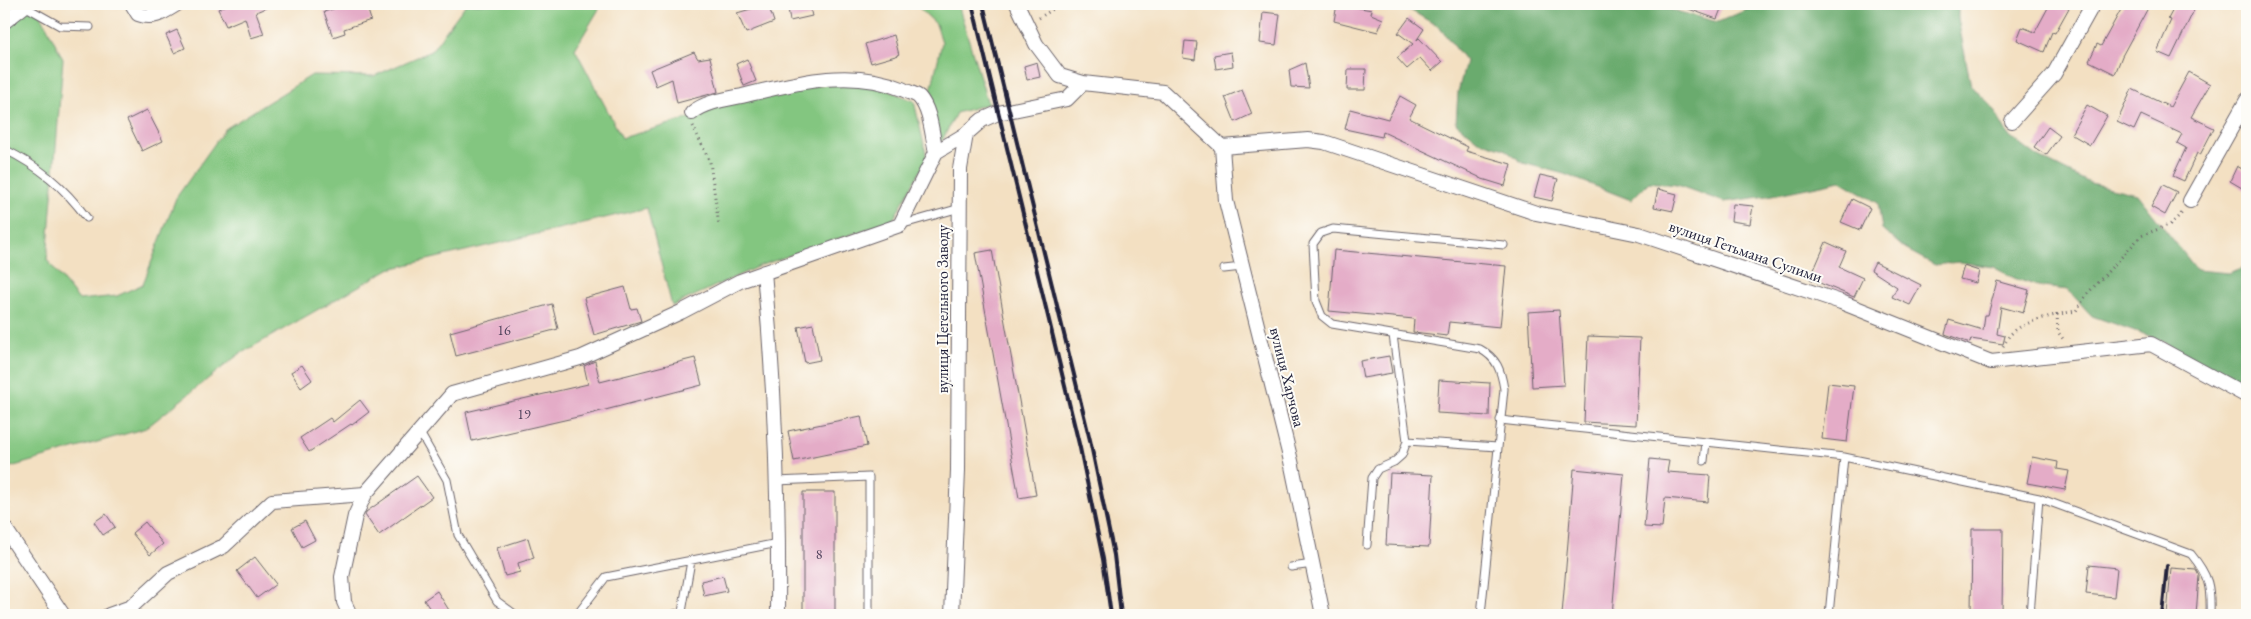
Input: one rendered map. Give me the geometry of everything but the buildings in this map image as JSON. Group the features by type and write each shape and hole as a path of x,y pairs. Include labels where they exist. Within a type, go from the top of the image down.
{"street":[{"path":"132,4 138,14 148,18 161,14 177,4"},
{"path":"1017,4 1026,27 1060,76 1082,83 1163,92 1222,147"},
{"path":"2012,121 2054,74 2093,4"},
{"path":"4,22 26,5"},
{"path":"692,113 697,109 721,101 803,81 850,77 889,84 919,97 927,112 936,152"},
{"path":"350,615 344,602 342,577 356,516 365,494 452,394 580,358 764,272 900,225 936,152 966,134 982,120 998,113 1066,99 1082,83"},
{"path":"2190,202 2247,100"},
{"name":"вулиця Цегельного Заводу","path":"952,615 958,470 960,169 966,134"},
{"name":"вулиця Гетьмана Сулими","path":"1222,147 1308,140 1324,142 1536,214 1639,234 1841,302 1992,362 2151,344 2247,396"},
{"name":"вулиця Харчова","path":"1222,147 1226,202 1291,461 1323,615"},
{"path":"764,272 773,364 778,615"},
{"path":"109,615 131,606 168,573 224,546 272,501 365,494"},
{"path":"4,527 63,615"}],"lane":[{"path":"26,5 60,26 90,28"},
{"path":"4,149 24,159 67,192 87,218"},
{"path":"900,225 960,208"},
{"path":"1481,615 1504,389 1501,373 1490,355 1480,349 1332,324 1322,316 1316,301 1313,244 1321,233 1333,228 1504,245"},
{"path":"1224,269 1242,267"},
{"path":"1367,545 1372,478 1378,469 1394,462 1402,455 1407,441 1393,335"},
{"path":"1500,420 1844,457 2039,498 2191,554 2206,572 2211,597 2210,615"},
{"path":"419,430 447,480 458,535 498,601 516,615"},
{"path":"1407,441 1498,447"},
{"path":"1704,460 1706,442"},
{"path":"1829,615 1844,457"},
{"path":"776,481 869,477 869,615"},
{"path":"2030,615 2039,498"},
{"path":"577,614 606,578 778,543"},
{"path":"670,615 682,612 691,561"},
{"path":"1291,567 1312,564"}],"path":[{"path":"1026,27 1061,4"},
{"path":"692,113 692,122 710,162 719,226"},
{"path":"1992,362 2012,332 2026,324 2049,316 2076,311 2088,294 2141,236 2171,224 2190,202"}],"green space":[{"path":"4,4 36,5 63,59 47,260 79,300 117,296 143,284 176,198 225,129 312,75 374,76 431,51 466,4 602,4 575,49 622,138 687,119 722,105 801,87 851,83 885,89 914,101 927,158 893,220 759,266 672,306 647,208 389,269 238,355 146,428 4,469"},
{"path":"915,4 958,4 988,104 956,113 941,143 930,95 942,42 936,24"},
{"path":"1400,4 1649,4 1718,22 1760,4 1958,4 1958,19 1971,86 1991,105 2008,135 2036,156 2090,183 2137,194 2197,270 2229,273 2247,266 2247,391 2158,339 2092,316 2068,290 2042,287 2016,279 1993,267 1959,262 1935,265 1905,249 1882,229 1878,203 1841,181 1768,196 1724,202 1677,185 1649,182 1631,200 1564,174 1523,163 1504,149 1479,141 1456,123 1458,92 1466,61 1439,27"}],"railway":[{"path":"972,4 1080,448 1103,559 1111,615"},
{"path":"983,4 1090,440 1114,555 1121,615"},
{"path":"2162,615 2167,566"}]}
